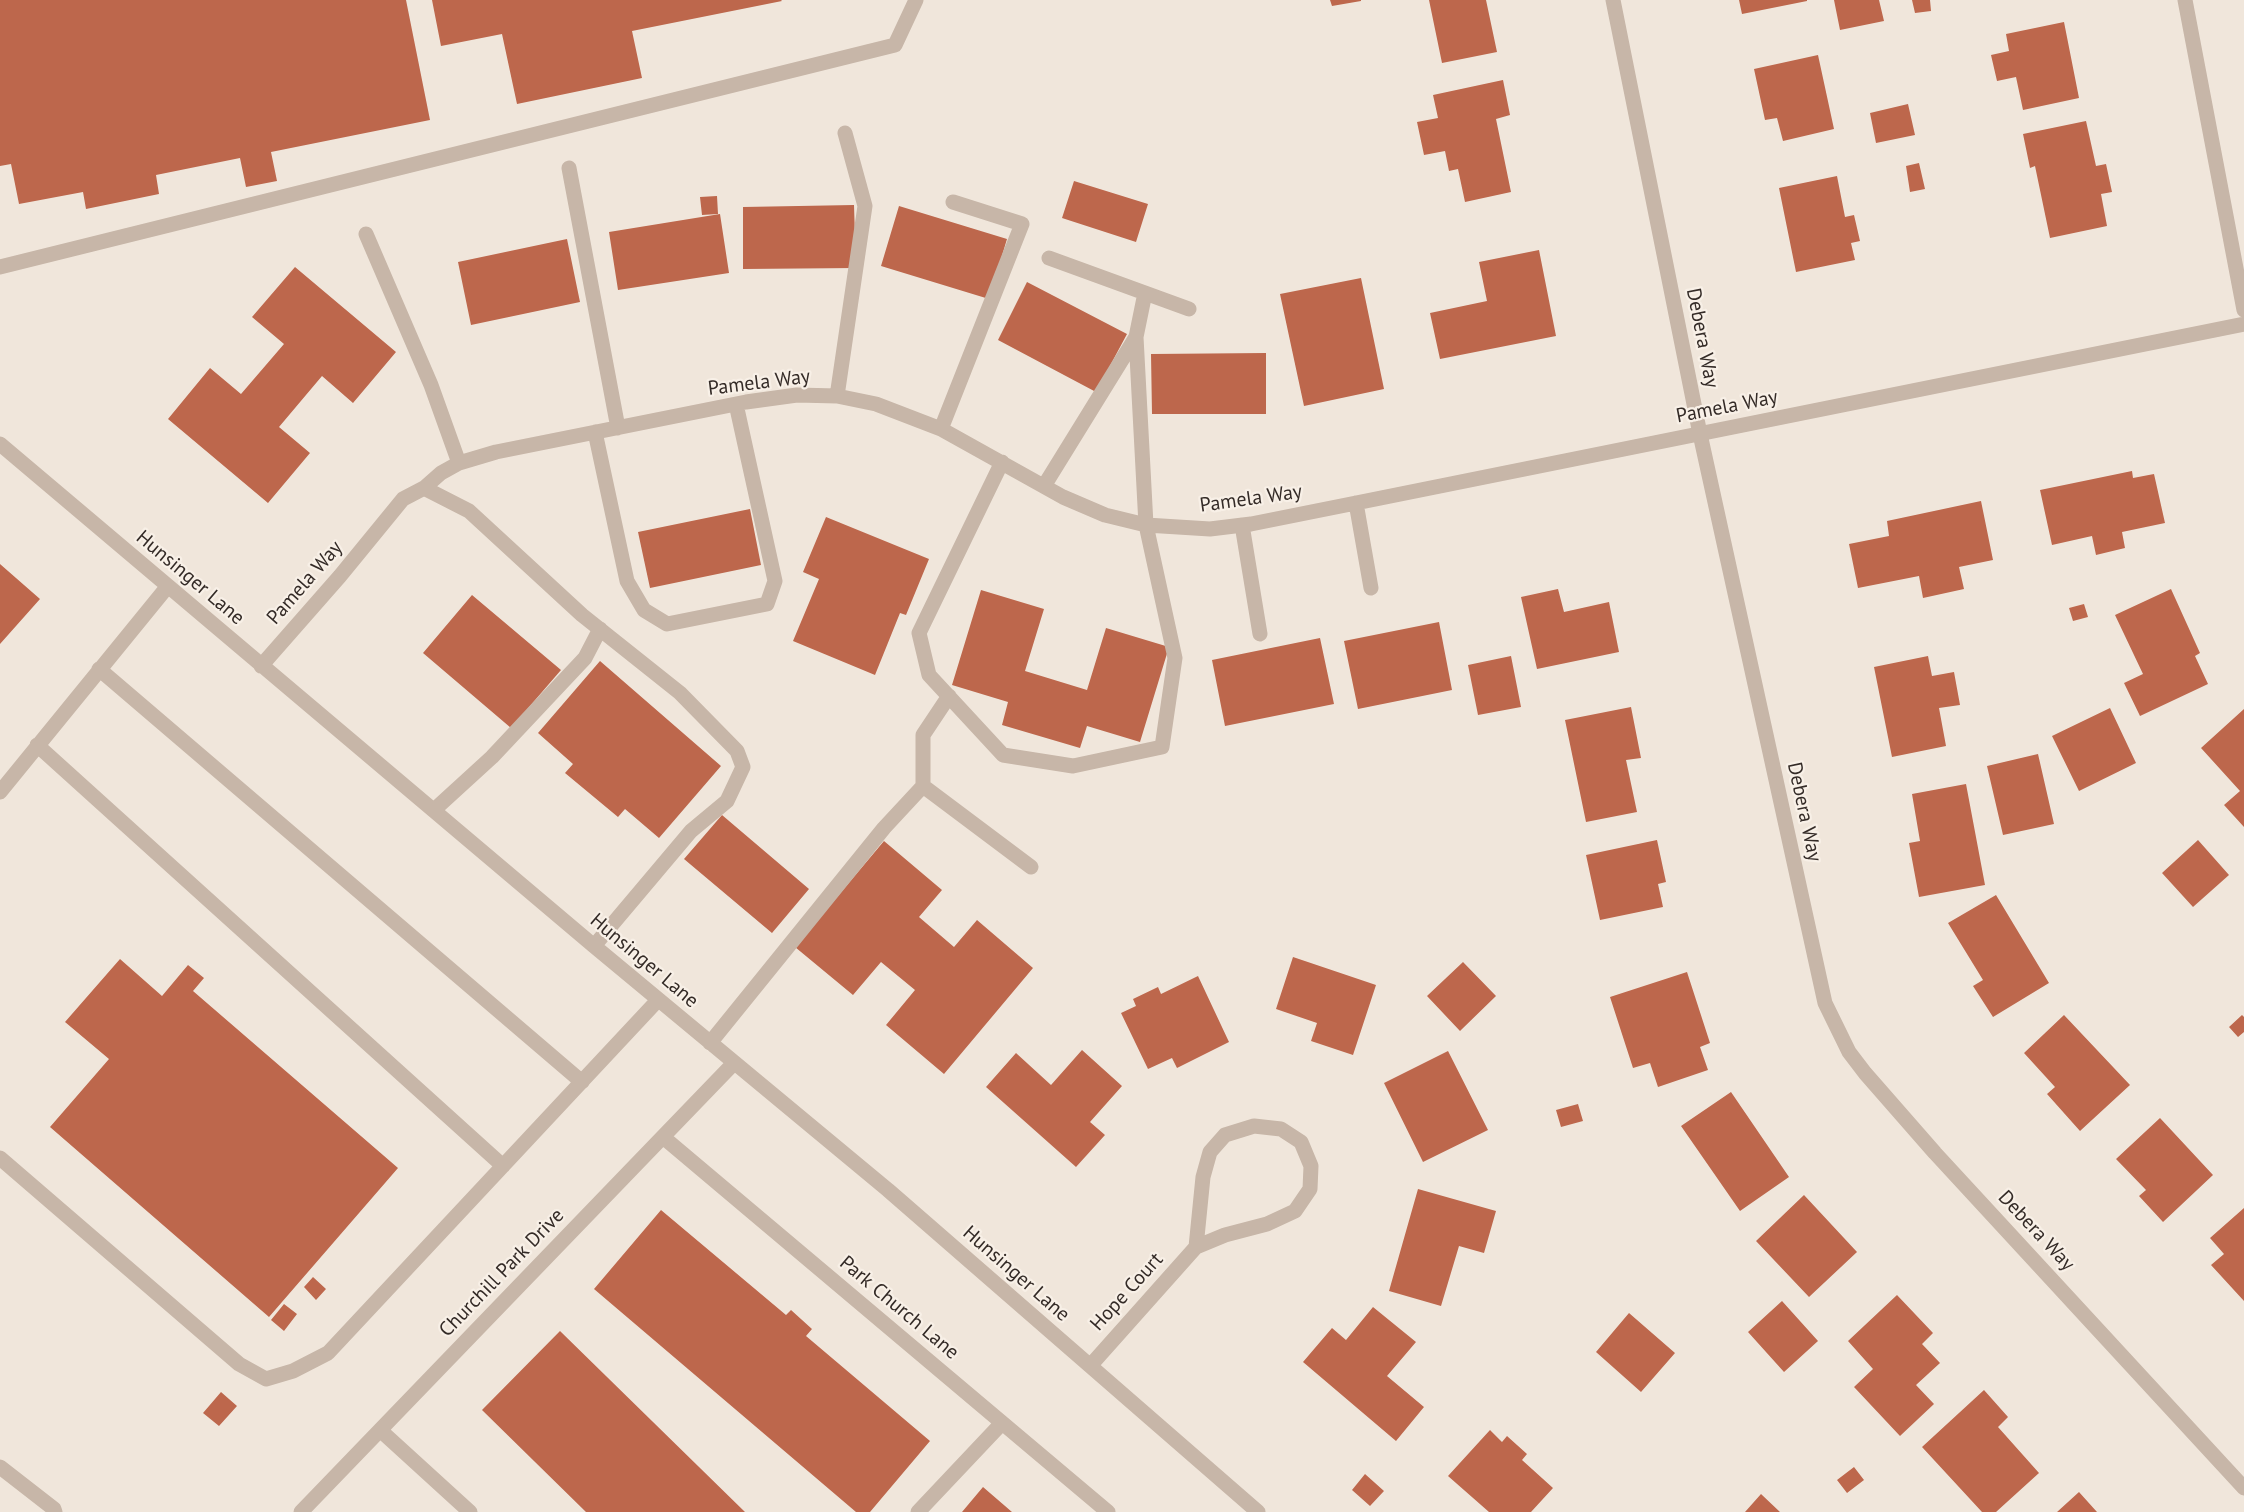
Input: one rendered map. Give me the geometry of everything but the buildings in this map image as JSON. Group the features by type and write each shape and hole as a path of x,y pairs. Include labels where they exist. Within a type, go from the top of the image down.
{"street":[{"path":"0,267 895,45 916,0"},
{"name":"Debera Way","path":"1613,0 1700,434 1825,1004 1849,1052 1865,1073 1935,1153 2244,1488"},
{"path":"2185,0 2244,310"},
{"path":"837,396 865,206 845,133"},
{"path":"569,168 618,428"},
{"path":"941,429 1022,224 953,202"},
{"path":"366,234 431,385 459,463"},
{"path":"1049,258 1189,309"},
{"path":"1002,462 919,633 930,675 1003,755 1073,766 1162,747 1175,658 1146,525 1136,338 1145,293"},
{"name":"Pamela Way","path":"261,666 340,576 403,499 424,488 441,473 459,463 496,452 736,404 797,396 837,396 876,404 941,429 1063,497 1105,515 1146,525 1210,529 1356,503 2244,324"},
{"path":"1044,486 1136,338"},
{"path":"595,432 627,581 644,610 667,624 767,604 775,581 736,404"},
{"name":"Hunsinger Lane","path":"0,444 734,1064 888,1190 1258,1512"},
{"path":"424,488 469,511 600,629 680,693 737,751 743,767 727,801 691,831 594,946"},
{"path":"1356,503 1371,588"},
{"path":"1242,525 1260,634"},
{"path":"0,792 168,586"},
{"path":"435,810 492,757 585,658 600,629"},
{"path":"99,669 582,1082"},
{"path":"710,1043 884,828 923,786 923,735 949,696"},
{"path":"38,746 503,1166"},
{"path":"923,786 1031,867"},
{"path":"0,1158 239,1364 266,1379 293,1371 328,1353 658,1000"},
{"name":"Churchill Park Drive","path":"301,1512 734,1064"},
{"name":"Hope Court","path":"1090,1366 1196,1246 1267,1224 1295,1211 1310,1189 1311,1166 1301,1142 1281,1129 1254,1126 1225,1135 1210,1152 1203,1177 1196,1246"},
{"name":"Park Church Lane","path":"663,1137 1108,1512"},
{"path":"918,1512 1002,1423"},
{"path":"380,1430 470,1512"},
{"path":"0,1467 55,1512"}]}
